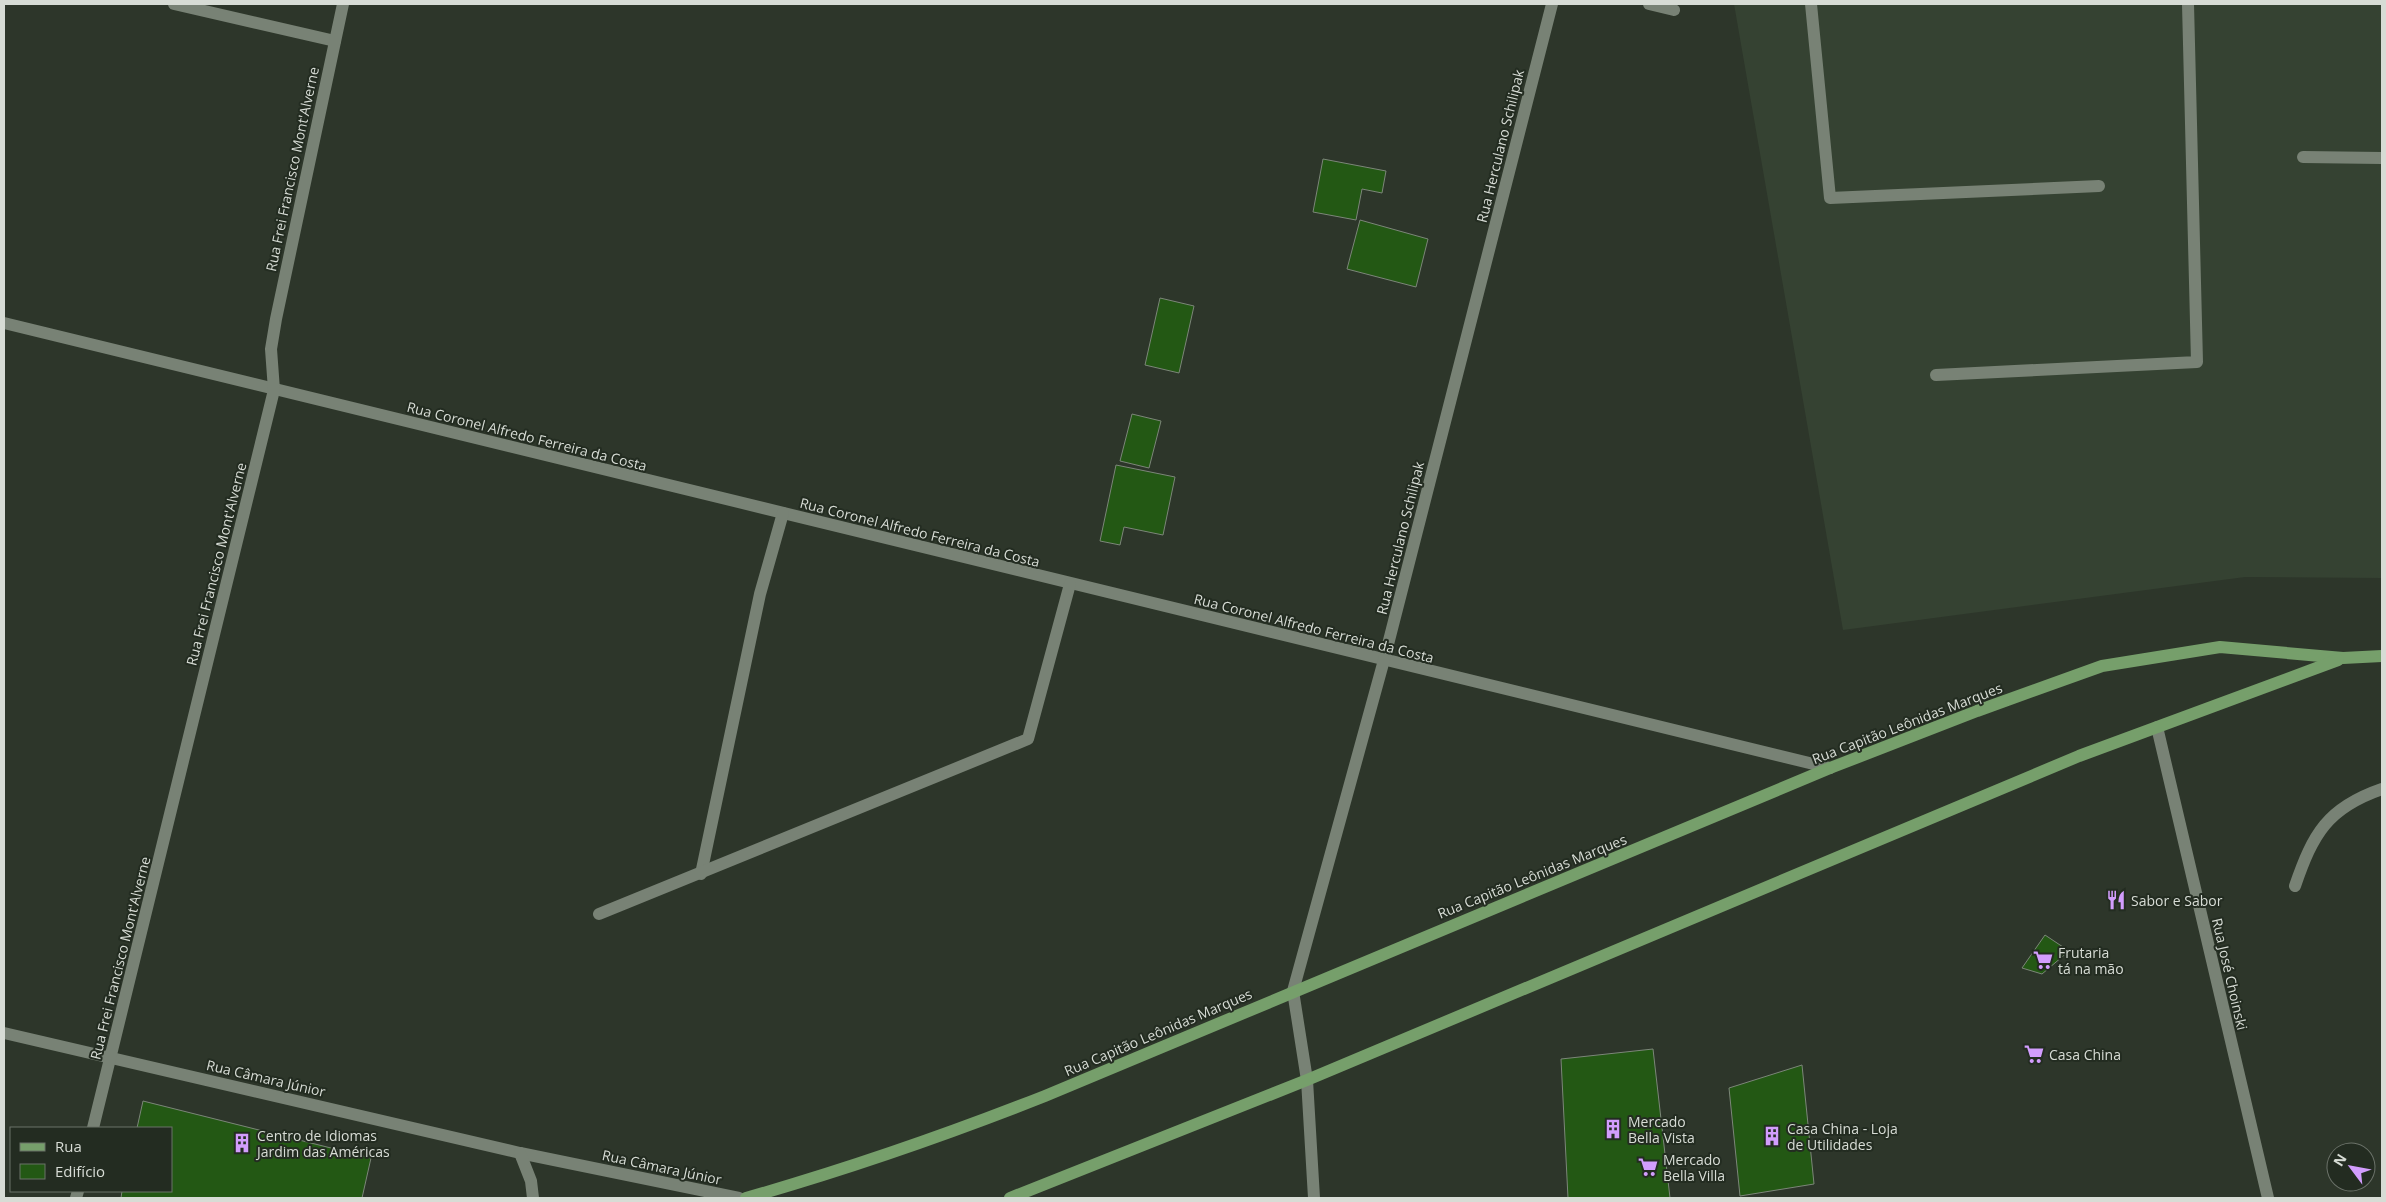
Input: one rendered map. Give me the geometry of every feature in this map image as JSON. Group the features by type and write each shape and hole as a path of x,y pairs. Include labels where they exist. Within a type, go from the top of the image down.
{"main road":[{"name":"Rua Capitão Leônidas Marques","path":"746,1198 836,1172 946,1135 1045,1096 1830,768 1977,711 2102,666 2220,647 2343,658 2382,656"},
{"name":"Rua Capitão Leônidas Marques","path":"1010,1198 1307,1080 2079,756 2343,658"}],"street":[{"path":"174,4 335,40"},
{"name":"Rua Frei Francisco Mont'Alverne","path":"93,1127 274,390 271,349 276,319 343,4"},
{"name":"Rua Herculano Schilipak","path":"1314,1198 1307,1080 1293,991 1384,660 1552,4"},
{"path":"1649,4 1674,10"},
{"path":"1811,4 1830,198 2099,186"},
{"path":"1936,375 2197,362 2188,4"},
{"path":"2303,157 2382,158"},
{"name":"Rua Coronel Alfredo Ferreira da Costa","path":"4,323 1830,768"},
{"path":"701,874 760,594 783,513"},
{"path":"599,914 701,874 1028,738 1070,584"},
{"name":"Rua José Choinski","path":"2157,727 2268,1198"},
{"path":"2295,886 2308,847 2330,817 2362,796 2382,789"},
{"name":"Rua Câmara Júnior","path":"4,1033 520,1153 739,1198"},
{"path":"520,1153 531,1181 533,1198"}],"shaded area":[{"path":"1734,4 2382,4 2382,578 2245,577 1843,630"}],"building":[{"path":"1323,159 1386,171 1382,193 1362,189 1356,220 1313,212"},
{"path":"1360,220 1428,239 1416,287 1347,269"},
{"path":"1160,298 1194,306 1179,373 1145,365"},
{"path":"1132,414 1161,421 1149,468 1120,461"},
{"path":"1116,465 1175,477 1163,535 1124,527 1120,545 1100,541"},
{"name":"Frutaria tá na mão","path":"2045,935 2069,951 2042,974 2022,968"},
{"name":"Mercado Bella Vista","path":"1653,1049 1670,1198 1568,1198 1561,1059"},
{"name":"Casa China - Loja de Utilidades","path":"1802,1065 1814,1184 1740,1196 1729,1088"},
{"name":"Centro de Idiomas Jardim das Américas","path":"143,1101 371,1158 362,1198 121,1198 122,1192 172,1192 172,1127 137,1127"}],"place":[{"name":"Sabor e Sabor","path":"2116,900"},
{"name":"Frutaria tá na mão","path":"2043,960"},
{"name":"Casa China","path":"2034,1054"},
{"name":"Mercado Bella Vista","path":"1613,1129"},
{"name":"Casa China - Loja de Utilidades","path":"1772,1136"},
{"name":"Centro de Idiomas Jardim das Américas","path":"242,1143"},
{"name":"Mercado Bella Villa","path":"1648,1167"}]}
